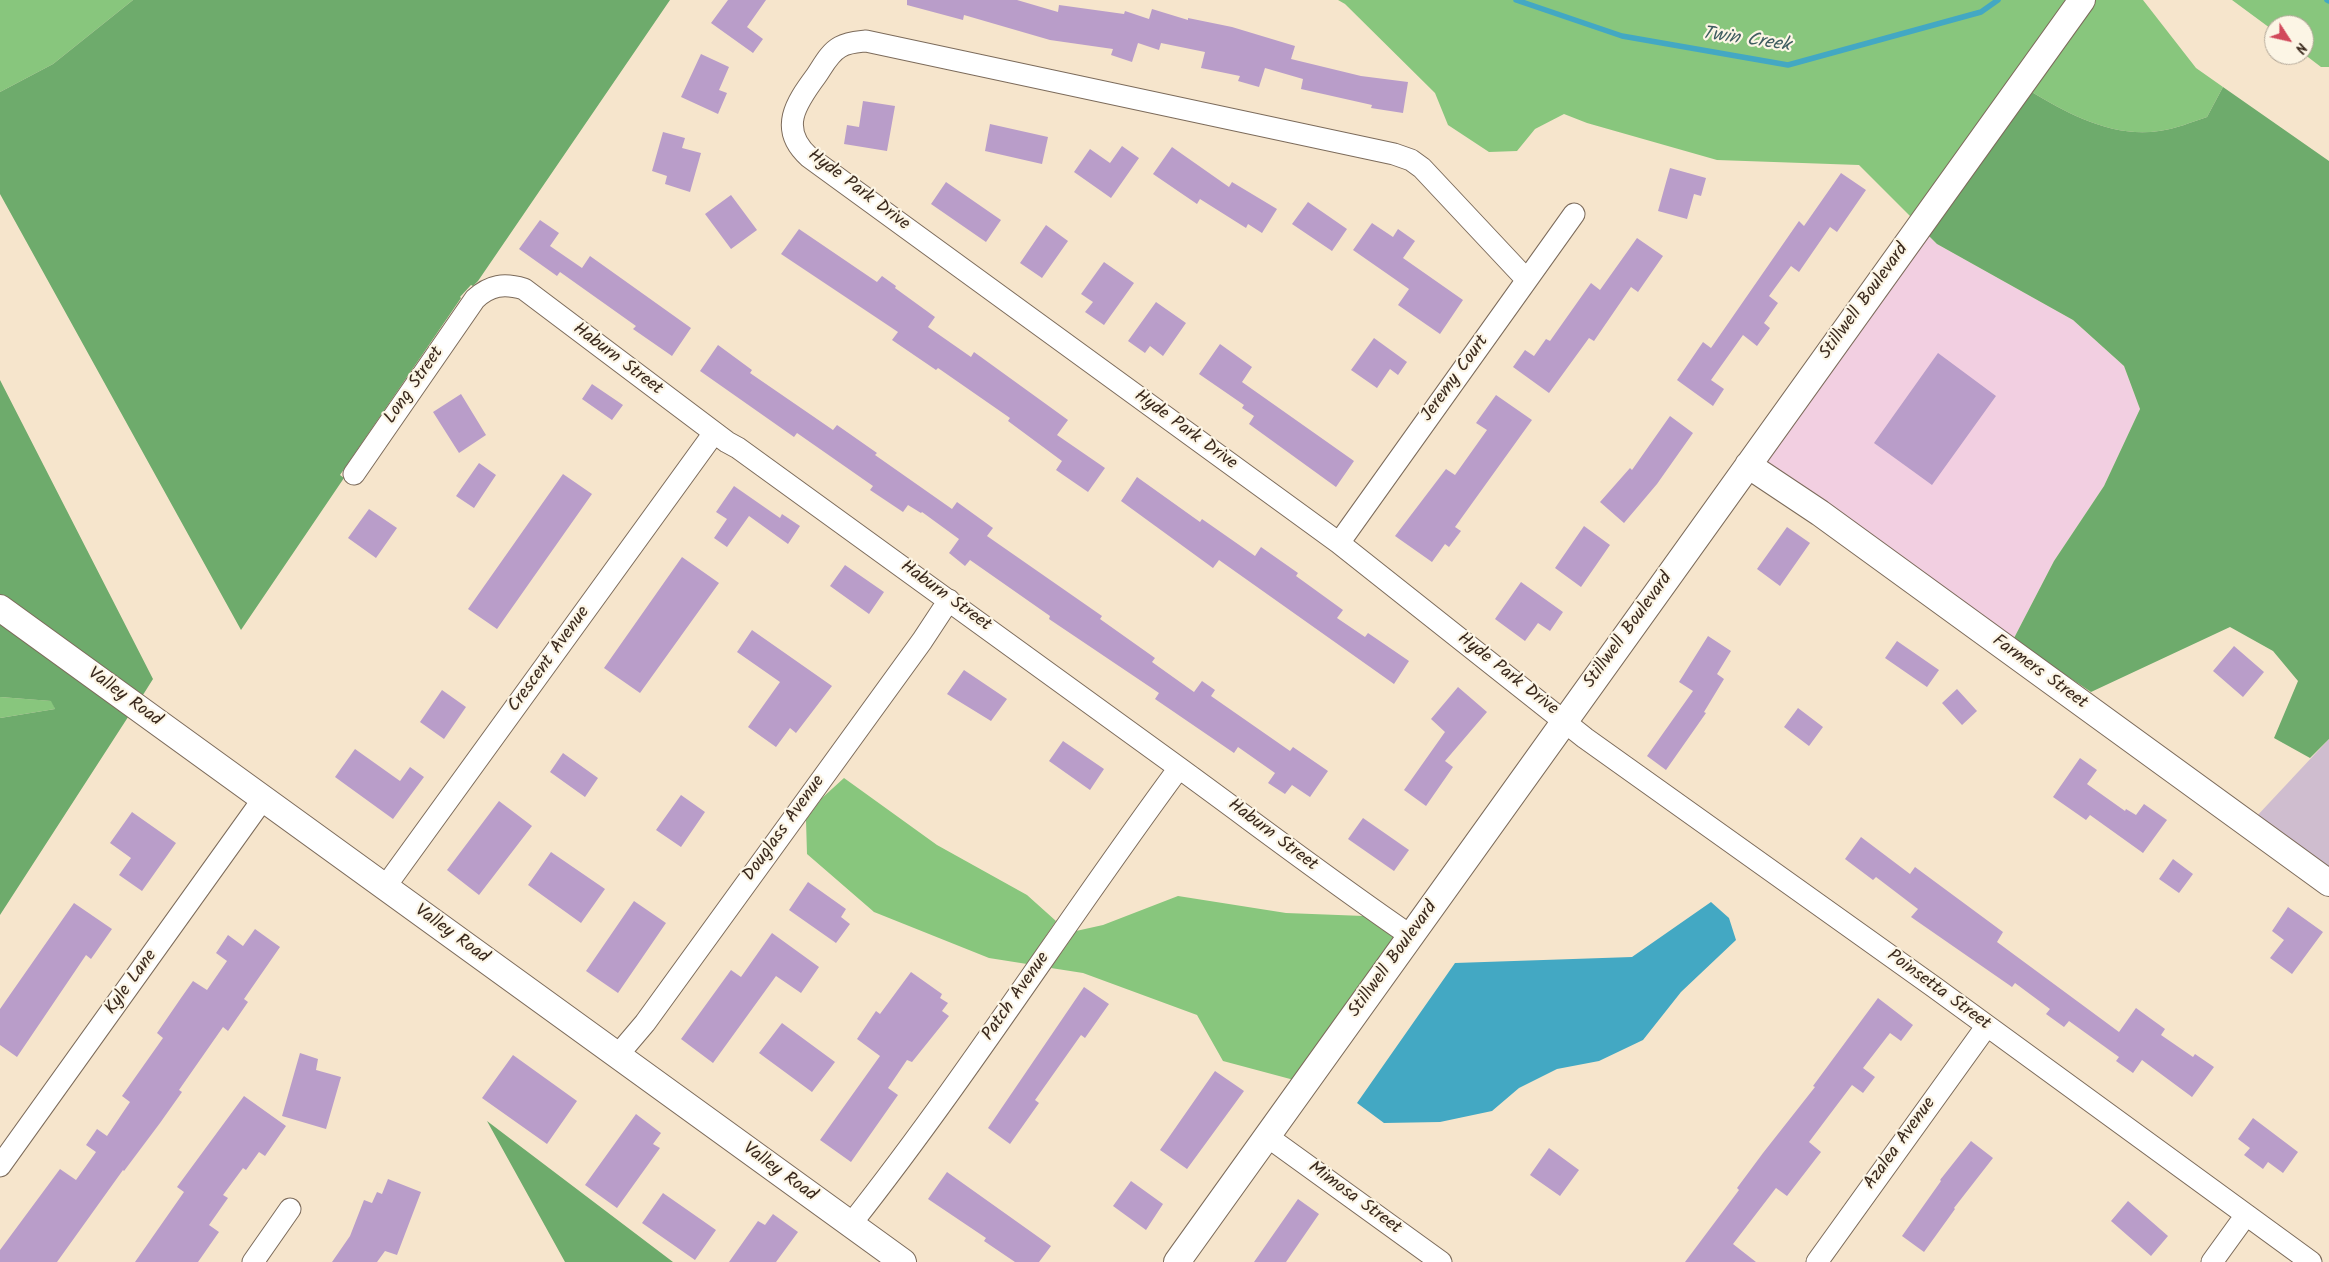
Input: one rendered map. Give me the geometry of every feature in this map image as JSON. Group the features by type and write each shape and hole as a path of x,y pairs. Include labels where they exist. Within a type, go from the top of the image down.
{"street":[{"name":"Stillwell Boulevard","path":"1177,1262 2082,0"},
{"name":"Hyde Park Drive","path":"1527,280 1422,168 1411,160 1394,154 866,41 853,42 840,47 825,62 797,102 793,111 792,124 795,138 803,151 1339,543 1565,720"},
{"name":"Jeremy Court","path":"1339,543 1574,214"},
{"name":"Haburn Street","path":"475,299 485,290 497,285 510,285 524,289 714,433 949,600 1353,897 1411,936"},
{"name":"Long Street","path":"354,474 475,299"},
{"name":"Crescent Avenue","path":"385,887 714,433"},
{"name":"Farmers Street","path":"1748,464 1820,513 2329,883"},
{"name":"Douglass Avenue","path":"617,1056 645,1022 922,641 949,600"},
{"name":"Valley Road","path":"0,608 903,1262"},
{"name":"Poinsetta Street","path":"1565,720 1585,738 2311,1262"},
{"name":"Patch Avenue","path":"851,1224 986,1041 1179,768"},
{"name":"Kyle Lane","path":"0,1166 263,799"},
{"name":"Azalea Avenue","path":"1817,1262 1986,1027"},
{"name":"Mimosa Street","path":"1268,1136 1441,1262"},
{"path":"253,1262 290,1209"},
{"path":"2212,1262 2246,1215"}],"shaded area":[{"path":"1927,234 1937,244 2073,320 2124,366 2140,409 2104,486 2054,561 2013,640 1763,463"},
{"path":"2329,739 2329,871 2255,818"}],"green space":[{"path":"0,0 133,0 53,64 0,92"},
{"path":"133,0 670,0 478,281 473,286 471,285 460,297 340,475 344,478 241,630 0,194 0,92 53,64"},
{"path":"1338,0 2068,0 1912,218 1859,165 1717,160 1587,123 1564,114 1535,129 1517,151 1489,152 1448,125 1435,93 1345,4"},
{"path":"2096,0 2143,0 2196,68 2223,87 2207,117 2165,130 2125,131 2075,116 2030,91"},
{"path":"2232,0 2329,0 2329,67 2321,67 2314,62 2314,15 2264,15 2264,24"},
{"path":"2223,87 2329,161 2329,739 2310,758 2274,738 2298,681 2273,651 2230,627 2091,692 2013,640 2054,561 2104,486 2140,409 2124,366 2073,320 1937,244 1927,234 2030,91 2075,116 2108,127 2142,132 2171,129 2207,117"},
{"path":"0,380 153,679 141,698 0,596"},
{"path":"0,620 130,714 0,915 0,718 55,709 51,701 0,697"},
{"path":"0,697 52,701 55,709 0,718"},
{"path":"844,778 937,845 1027,895 1056,921 1027,964 989,958 874,912 807,854 806,820 822,798"},
{"path":"1178,896 1286,913 1364,916 1396,938 1294,1080 1223,1061 1197,1015 1083,973 1051,968 1076,931 1103,925"},
{"path":"487,1121 673,1262 565,1262"}],"water":[{"path":"1711,902 1729,918 1736,940 1681,992 1643,1040 1599,1061 1557,1069 1519,1088 1492,1111 1440,1122 1384,1123 1357,1103 1455,963 1632,957"}],"building":[{"path":"728,0 766,0 747,27 763,39 753,53 711,23"},
{"path":"907,0 1017,0 1058,12 1059,5 1124,14 1125,11 1149,19 1152,9 1188,20 1188,18 1232,27 1295,46 1291,59 1361,76 1408,82 1403,113 1371,108 1372,105 1301,89 1303,79 1265,68 1259,87 1238,81 1240,76 1201,68 1205,52 1161,43 1159,50 1138,43 1132,62 1111,55 1113,49 1050,40 964,15 963,20 907,5"},
{"path":"701,54 729,67 719,90 727,93 718,114 681,97"},
{"path":"863,101 895,106 887,151 844,144 847,125 859,127"},
{"path":"990,124 1048,137 1042,164 985,151"},
{"path":"663,132 685,138 682,148 701,153 690,192 665,184 667,176 652,171"},
{"path":"1122,146 1139,158 1111,198 1074,172 1090,149 1110,163"},
{"path":"1172,147 1229,187 1232,182 1277,209 1262,233 1248,224 1246,228 1200,199 1197,204 1153,174"},
{"path":"1670,168 1706,178 1701,196 1694,194 1687,219 1658,211"},
{"path":"1841,173 1866,190 1837,232 1830,227 1799,272 1791,266 1769,296 1778,303 1764,323 1770,328 1757,346 1743,335 1711,380 1724,389 1713,406 1677,380 1703,342 1711,348 1799,221 1804,226"},
{"path":"946,182 1001,220 986,242 931,204"},
{"path":"731,195 757,230 731,249 705,214"},
{"path":"1308,202 1347,229 1332,251 1292,224"},
{"path":"540,220 559,233 550,246 582,268 590,256 691,328 672,356 633,329 636,326 560,272 557,276 519,249"},
{"path":"1372,223 1393,237 1398,229 1415,241 1403,258 1463,300 1440,334 1398,305 1409,289 1353,250"},
{"path":"1046,225 1068,241 1042,278 1020,263"},
{"path":"799,229 877,282 882,276 896,286 895,288 935,317 928,327 971,357 974,352 1068,420 1057,435 1105,468 1088,492 1056,470 1062,461 1008,421 1010,418 938,368 936,370 892,340 898,332 781,254"},
{"path":"1637,238 1663,256 1638,292 1631,287 1594,341 1589,338 1549,393 1513,367 1525,350 1534,356 1546,339 1550,341 1591,283 1600,290"},
{"path":"1104,262 1134,283 1104,325 1085,312 1093,302 1081,294"},
{"path":"1156,302 1186,323 1163,356 1150,346 1145,353 1128,341"},
{"path":"1374,338 1407,362 1398,375 1390,369 1377,388 1351,370"},
{"path":"1220,344 1252,367 1242,382 1354,461 1336,487 1249,424 1254,416 1242,408 1244,405 1199,374"},
{"path":"718,345 752,370 750,373 833,430 837,425 877,453 875,455 952,509 957,502 993,528 987,536 1102,616 1100,619 1155,658 1152,662 1194,692 1202,681 1215,690 1211,696 1290,751 1293,747 1328,771 1310,797 1292,785 1285,794 1268,783 1275,773 1238,747 1234,753 1155,699 1159,693 1049,619 1050,616 970,560 965,566 949,553 959,539 922,512 908,505 903,512 870,490 873,486 797,433 794,437 700,371"},
{"path":"1938,353 1996,396 1932,485 1874,443"},
{"path":"592,384 623,405 612,420 582,399"},
{"path":"461,394 486,435 459,453 433,412"},
{"path":"1496,395 1532,420 1455,527 1461,531 1449,547 1445,544 1432,562 1395,536 1446,469 1455,475 1487,430 1476,423"},
{"path":"1670,416 1693,433 1657,484 1624,523 1600,502 1630,468 1632,470"},
{"path":"479,463 496,475 474,508 456,496"},
{"path":"563,474 592,494 497,629 468,609"},
{"path":"1137,477 1200,522 1202,519 1255,556 1261,547 1298,573 1296,576 1343,610 1337,618 1365,637 1368,633 1409,661 1394,684 1219,560 1213,568 1121,501"},
{"path":"734,486 780,518 782,514 800,526 788,544 749,516 727,547 714,538 727,519 716,512"},
{"path":"369,509 397,528 376,558 348,538"},
{"path":"1584,526 1610,545 1581,587 1555,568"},
{"path":"1787,527 1810,543 1780,586 1757,569"},
{"path":"682,557 719,583 640,693 604,668"},
{"path":"845,565 884,592 869,614 830,586"},
{"path":"1521,582 1563,612 1550,631 1538,623 1525,641 1495,619"},
{"path":"752,630 832,686 796,733 790,728 776,747 748,727 780,682 737,652"},
{"path":"1708,636 1731,651 1717,674 1724,679 1704,712 1706,713 1666,770 1647,756 1693,691 1679,682"},
{"path":"1897,641 1939,670 1927,687 1885,658"},
{"path":"2234,646 2264,672 2243,697 2213,671"},
{"path":"964,670 1007,699 991,721 947,694"},
{"path":"1458,687 1487,712 1445,761 1453,767 1426,806 1404,790 1445,732 1431,719"},
{"path":"1957,689 1977,711 1962,725 1942,703"},
{"path":"442,690 466,707 444,739 420,722"},
{"path":"1798,708 1823,727 1809,746 1784,727"},
{"path":"1063,741 1104,769 1090,790 1049,761"},
{"path":"355,749 400,781 410,767 424,777 393,819 335,777"},
{"path":"563,753 598,778 585,797 550,772"},
{"path":"2080,758 2097,770 2087,784 2125,811 2126,809 2136,815 2144,804 2167,820 2143,853 2090,815 2086,820 2053,797"},
{"path":"681,795 705,812 681,847 656,830"},
{"path":"499,801 532,826 479,895 447,870"},
{"path":"132,812 176,843 142,891 119,875 131,858 110,843"},
{"path":"1363,818 1409,850 1394,871 1348,839"},
{"path":"1861,837 1910,874 1915,867 2003,932 1997,942 2119,1032 2136,1008 2165,1029 2161,1035 2193,1057 2195,1054 2214,1067 2192,1097 2142,1060 2133,1073 2116,1061 2119,1057 2069,1021 2064,1027 2046,1014 2050,1009 2015,983 2012,987 1911,917 1918,909 1876,877 1873,880 1845,859"},
{"path":"551,852 605,889 581,923 528,885"},
{"path":"2173,859 2193,874 2179,893 2159,879"},
{"path":"808,882 846,909 841,917 850,924 836,943 789,910"},
{"path":"634,901 666,923 618,993 586,971"},
{"path":"74,903 112,929 91,959 86,955 17,1057 0,1045 0,1009"},
{"path":"2288,907 2323,932 2292,974 2270,958 2284,940 2272,931"},
{"path":"255,929 280,947 244,999 248,1002 228,1031 223,1027 179,1090 182,1092 57,1262 0,1262 0,1250 60,1169 76,1180 96,1152 86,1145 97,1129 107,1136 130,1102 122,1096 163,1038 157,1033 181,998 193,981 207,990 227,961 216,953 228,935 243,946"},
{"path":"772,933 819,967 801,993 776,976 713,1063 681,1039 731,970 741,977"},
{"path":"911,972 942,994 940,998 948,1003 942,1011 949,1016 912,1062 907,1060 888,1088 898,1095 851,1162 820,1140 880,1056 857,1039 876,1011 880,1014"},
{"path":"1084,987 1109,1004 1085,1038 1081,1035 1035,1100 1039,1103 1010,1144 988,1128"},
{"path":"1878,998 1913,1025 1901,1041 1890,1033 1863,1068 1875,1077 1863,1093 1852,1085 1809,1142 1821,1152 1787,1196 1776,1188 1733,1244 1756,1262 1685,1262 1739,1190 1737,1188 1815,1087 1813,1086"},
{"path":"782,1023 835,1062 812,1092 759,1053"},
{"path":"300,1053 318,1059 316,1070 341,1077 326,1129 282,1116"},
{"path":"513,1055 577,1101 547,1144 482,1098"},
{"path":"1215,1071 1244,1091 1187,1169 1160,1150"},
{"path":"244,1096 286,1126 265,1156 259,1152 246,1170 243,1168 223,1195 228,1198 209,1225 219,1232 198,1262 135,1262 184,1192 177,1187"},
{"path":"636,1114 661,1133 653,1144 660,1148 617,1208 585,1185"},
{"path":"2253,1118 2298,1152 2283,1173 2268,1162 2263,1169 2244,1155 2250,1148 2238,1139"},
{"path":"1971,1141 1993,1158 1954,1208 1924,1252 1902,1236 1940,1180"},
{"path":"1549,1148 1579,1170 1560,1196 1530,1175"},
{"path":"947,1172 1051,1246 1039,1262 1015,1262 984,1241 986,1238 928,1199"},
{"path":"388,1179 421,1192 397,1255 385,1251 377,1262 332,1262 350,1236 364,1200 372,1203 377,1192 382,1194"},
{"path":"1131,1181 1163,1204 1146,1230 1113,1206"},
{"path":"663,1193 716,1230 695,1260 642,1223"},
{"path":"1298,1199 1319,1214 1286,1262 1254,1262"},
{"path":"2128,1201 2168,1236 2151,1256 2111,1221"},
{"path":"773,1214 798,1232 776,1262 729,1262 758,1221 765,1225"}],"waterway":[{"name":"Twin Creek","path":"1516,0 1622,36 1788,65 1981,12 1998,0"}]}
